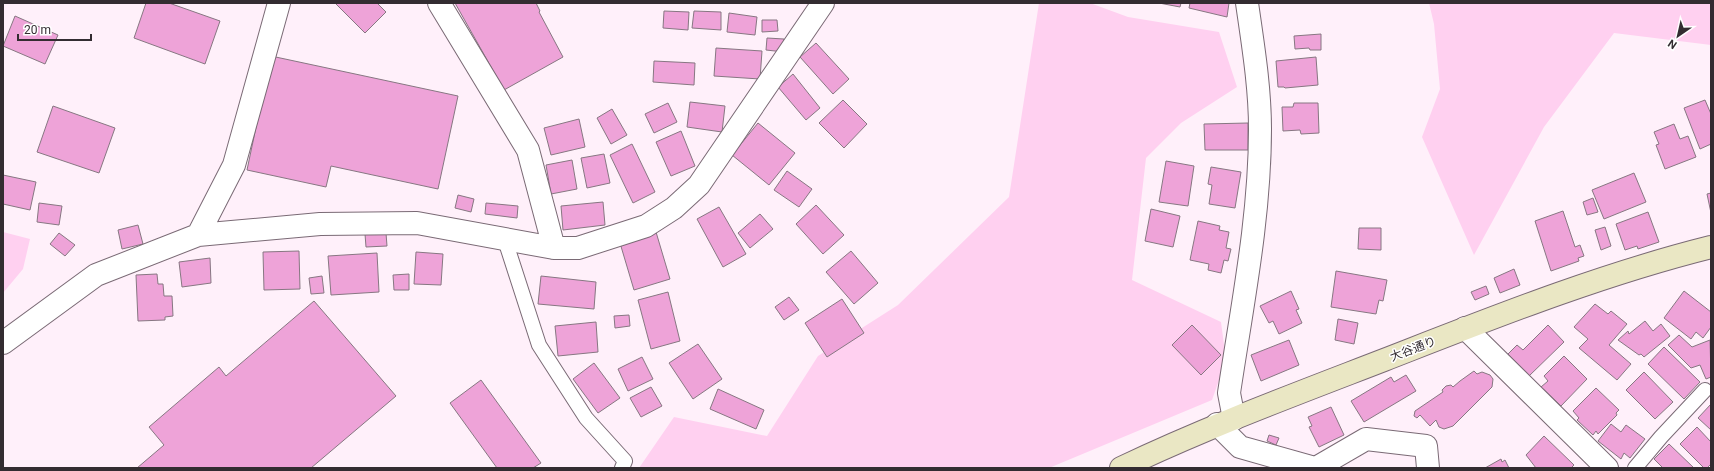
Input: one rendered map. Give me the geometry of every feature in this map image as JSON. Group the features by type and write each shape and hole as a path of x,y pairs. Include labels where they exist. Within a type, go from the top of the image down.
{"street":[{"path":"198,235 234,165 279,3"},
{"path":"439,3 528,150 554,248"},
{"path":"3,343 96,275 198,235 320,224 417,223 554,248 578,248 646,226 674,208 699,185 823,3"},
{"path":"1247,3 1258,76 1260,129 1256,212 1226,421 1240,447 1316,468 1366,439 1426,446 1428,468"},
{"name":"大谷通り","path":"1121,468 1226,421 1465,328 1605,278 1711,247"},
{"path":"1465,328 1607,468"}],"lane":[{"path":"505,240 539,345 586,418 625,461 622,468"},
{"path":"1635,468 1660,437 1705,390"}],"shaded area":[{"path":"1039,3 1090,3 1128,17 1219,32 1237,87 1181,123 1146,158 1132,280 1221,322 1226,360 1212,400 1049,468 639,468 674,417 767,436 818,356 898,305 1009,197"},
{"path":"1429,3 1711,3 1711,45 1614,33 1544,127 1474,255 1422,137 1440,89 1434,24"},
{"path":"3,232 30,239 23,269 3,293"}],"building":[{"path":"146,3 169,3 220,21 205,64 134,38"},
{"path":"377,3 386,12 365,33 336,4"},
{"path":"455,3 536,3 540,11 539,12 563,57 504,90"},
{"path":"1159,3 1181,3 1180,7"},
{"path":"1190,3 1229,3 1227,17 1189,8"},
{"path":"664,11 689,12 688,30 663,28"},
{"path":"694,11 721,12 721,30 692,28"},
{"path":"729,13 757,17 755,35 727,32"},
{"path":"15,16 58,35 45,64 3,46"},
{"path":"762,20 777,20 778,31 762,32"},
{"path":"1321,34 1321,50 1310,50 1309,48 1295,49 1294,36"},
{"path":"767,38 784,39 784,52 766,50"},
{"path":"816,43 849,79 833,94 800,57"},
{"path":"716,48 762,51 760,79 714,76"},
{"path":"271,56 458,96 438,189 331,166 326,187 247,170"},
{"path":"1316,57 1318,85 1285,88 1278,87 1276,61"},
{"path":"654,61 695,63 694,85 653,82"},
{"path":"793,74 820,108 806,120 778,87"},
{"path":"843,100 867,124 844,148 819,123"},
{"path":"1705,100 1711,114 1711,144 1700,149 1684,108"},
{"path":"690,102 725,106 722,132 687,127"},
{"path":"668,103 677,122 654,133 645,114"},
{"path":"1294,103 1318,103 1319,133 1301,134 1300,130 1283,131 1282,107 1293,107"},
{"path":"53,106 115,128 99,173 37,152"},
{"path":"612,109 627,135 611,144 597,118"},
{"path":"579,119 585,147 551,155 544,128"},
{"path":"758,123 795,153 769,185 732,155"},
{"path":"1248,123 1248,150 1205,150 1204,124"},
{"path":"1674,124 1680,139 1688,136 1696,157 1665,169 1656,145 1659,144 1654,132"},
{"path":"681,131 695,166 671,176 656,142"},
{"path":"632,144 655,192 633,203 610,155"},
{"path":"604,154 610,183 587,188 581,158"},
{"path":"572,160 577,189 551,194 546,165"},
{"path":"1166,161 1194,166 1188,206 1159,202"},
{"path":"1211,167 1241,172 1235,208 1209,204 1212,185 1208,184"},
{"path":"787,171 812,189 799,207 774,190"},
{"path":"1634,173 1646,202 1604,219 1592,190"},
{"path":"3,175 36,182 30,210 3,204"},
{"path":"1711,193 1711,213 1707,194"},
{"path":"458,195 474,199 471,212 455,208"},
{"path":"1593,198 1598,212 1587,215 1583,202"},
{"path":"603,202 605,225 563,230 561,206"},
{"path":"39,203 62,206 59,225 37,222"},
{"path":"486,203 518,206 517,218 485,214"},
{"path":"816,205 844,235 823,254 796,224"},
{"path":"719,207 746,254 723,267 697,219"},
{"path":"1151,209 1180,216 1173,247 1145,241"},
{"path":"1563,211 1575,247 1580,245 1584,256 1578,258 1579,261 1551,271 1535,221"},
{"path":"1648,212 1659,242 1638,249 1637,246 1625,250 1616,224"},
{"path":"760,214 773,229 750,248 738,233"},
{"path":"1198,221 1220,226 1219,230 1229,232 1226,248 1231,249 1228,261 1224,260 1221,273 1208,270 1209,264 1190,260"},
{"path":"138,225 143,244 122,249 118,230"},
{"path":"1605,227 1611,246 1601,250 1595,230"},
{"path":"1359,228 1381,228 1381,250 1358,249"},
{"path":"656,232 670,279 634,290 620,243"},
{"path":"59,233 75,245 65,256 50,244"},
{"path":"386,233 387,246 366,247 365,234"},
{"path":"299,251 300,289 264,290 263,252"},
{"path":"851,251 878,283 854,304 826,272"},
{"path":"416,252 443,254 441,285 414,284"},
{"path":"377,253 379,292 331,295 328,256"},
{"path":"210,258 211,283 182,287 179,262"},
{"path":"1514,269 1520,285 1500,293 1494,278"},
{"path":"1336,271 1387,280 1383,301 1379,300 1376,314 1331,307"},
{"path":"157,274 158,284 163,284 164,296 172,296 173,316 165,317 165,320 138,321 136,275"},
{"path":"409,274 409,290 394,290 393,275"},
{"path":"322,276 324,293 311,294 309,278"},
{"path":"541,276 596,282 594,309 538,304"},
{"path":"1486,286 1489,294 1475,300 1471,292"},
{"path":"1291,291 1299,309 1296,310 1302,323 1279,334 1273,321 1269,323 1260,306"},
{"path":"1684,291 1711,312 1711,327 1703,338 1696,332 1691,339 1664,318"},
{"path":"668,292 680,341 651,349 638,300"},
{"path":"789,297 799,310 784,320 775,307"},
{"path":"842,299 864,333 827,357 805,323"},
{"path":"314,301 396,396 311,468 137,468 164,445 149,427 219,367 226,376"},
{"path":"1595,304 1608,314 1611,311 1627,324 1609,345 1631,364 1617,380 1579,348 1588,339 1574,327"},
{"path":"629,315 630,326 615,328 614,316"},
{"path":"1338,319 1358,323 1354,344 1335,340"},
{"path":"1645,321 1653,331 1661,324 1670,336 1644,357 1618,340 1628,331 1629,334"},
{"path":"596,322 598,352 558,356 555,326"},
{"path":"1192,325 1221,355 1201,375 1172,345"},
{"path":"1548,325 1564,342 1529,376 1508,354 1517,345 1523,350"},
{"path":"1679,335 1692,347 1710,340 1711,377 1706,379 1700,365 1691,368 1668,345"},
{"path":"1289,340 1299,365 1261,381 1251,355"},
{"path":"698,344 722,379 693,399 669,363"},
{"path":"1664,347 1700,382 1684,399 1648,364"},
{"path":"1564,356 1587,379 1561,406 1541,387 1548,381 1544,376"},
{"path":"642,357 653,379 628,391 618,369"},
{"path":"594,363 620,398 598,413 573,379"},
{"path":"1474,371 1477,374 1482,372 1490,375 1493,379 1492,387 1453,426 1444,429 1439,427 1436,420 1430,426 1420,415 1417,418 1414,416 1415,411 1443,392 1442,390 1446,386 1451,385 1453,387"},
{"path":"1644,372 1673,402 1655,419 1626,390"},
{"path":"1406,375 1416,391 1364,422 1351,401 1391,377 1394,382"},
{"path":"481,380 541,463 533,468 497,468 450,403"},
{"path":"651,387 662,406 641,417 630,398"},
{"path":"1596,388 1619,410 1616,413 1617,415 1598,434 1596,431 1593,435 1577,420 1579,418 1573,411"},
{"path":"718,389 764,410 756,429 710,409"},
{"path":"1711,404 1711,430 1698,418"},
{"path":"1331,407 1344,435 1319,447 1309,427 1312,426 1308,417"},
{"path":"1611,424 1621,432 1626,425 1645,439 1630,458 1624,453 1621,459 1598,441"},
{"path":"1697,427 1711,442 1711,464 1707,468 1704,468 1680,444"},
{"path":"1269,435 1279,438 1276,445 1267,441"},
{"path":"1544,436 1574,465 1571,468 1536,468 1526,455"},
{"path":"1669,444 1694,468 1663,468 1654,459"},
{"path":"1501,459 1502,462 1505,460 1509,468 1485,468"}]}
